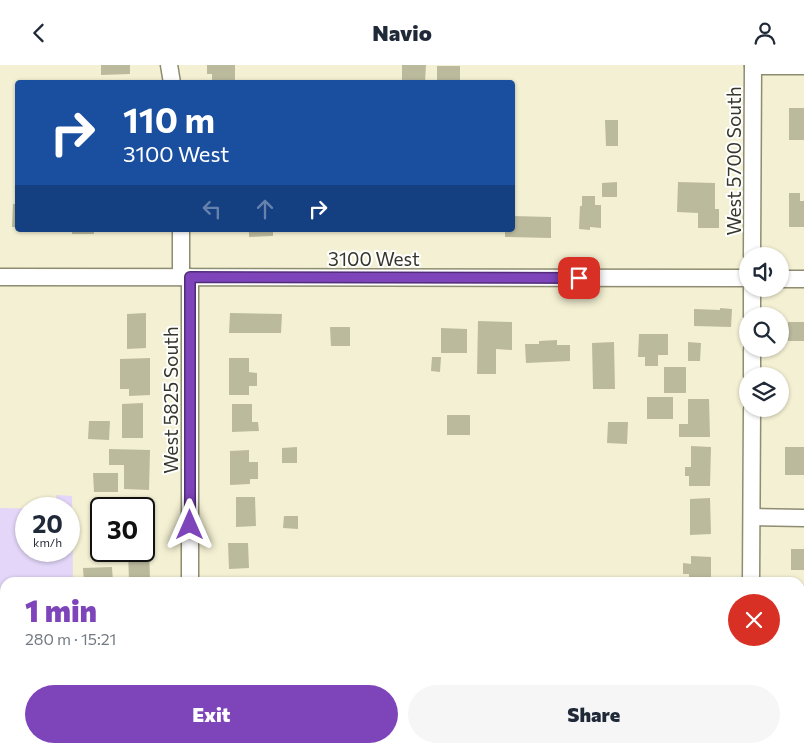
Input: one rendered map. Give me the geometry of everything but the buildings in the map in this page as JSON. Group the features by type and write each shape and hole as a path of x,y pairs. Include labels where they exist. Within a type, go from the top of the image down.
{"street":[{"path":"169,65 172,80"},
{"path":"753,66 804,66"},
{"name":"West 5700 South","path":"752,247 753,66"},
{"name":"West 5825 South","path":"181,232 185,277 190,577"},
{"name":"3100 West","path":"0,277 739,278"},
{"path":"789,279 804,279"},
{"path":"751,577 752,417"},
{"path":"752,517 804,518"}],"shaded area":[{"path":"56,495 72,496 72,497 56,497"},
{"path":"0,508 15,508 15,562 73,562 73,577 0,577"}],"route":[{"path":"190,525 190,277 579,278"}]}
